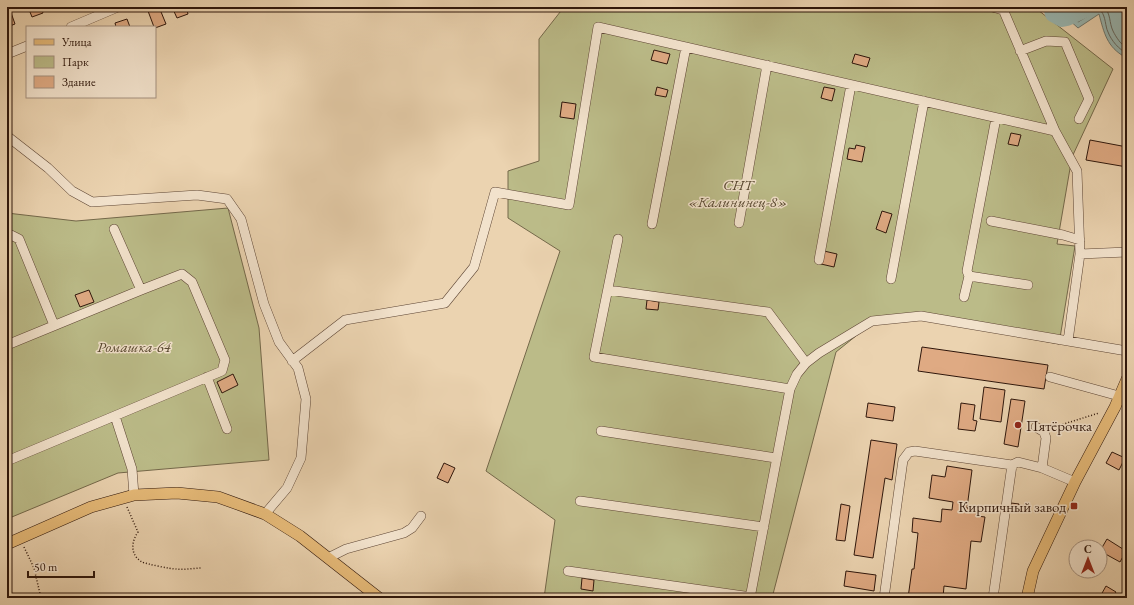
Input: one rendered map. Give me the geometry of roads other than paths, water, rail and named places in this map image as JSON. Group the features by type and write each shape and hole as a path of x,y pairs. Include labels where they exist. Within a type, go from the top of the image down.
{"main road":[{"path":"1027,598 1033,571 1075,482 1127,379"},
{"path":"7,544 91,507 129,496 177,493 218,497 265,514 300,536 379,598"}],"street":[{"path":"73,26 118,7"},
{"path":"992,7 1002,8 1055,131 1077,171 1080,254 1068,341"},
{"path":"292,361 345,320 445,303 474,267 495,192 569,205 598,27 1055,131"},
{"path":"1020,51 1046,41 1065,42 1089,99 1079,119"},
{"path":"7,54 26,46"},
{"path":"652,224 686,47"},
{"path":"739,223 767,65"},
{"path":"819,260 852,85"},
{"path":"891,279 924,101"},
{"path":"964,296 969,276 967,271 996,118"},
{"path":"7,136 48,168 72,191 92,202 197,195 227,199 241,219 264,304 279,342 298,368 306,399 301,458 287,488 265,514"},
{"path":"991,221 1063,235 1080,240"},
{"path":"114,229 141,290"},
{"path":"7,236 11,235 19,239 54,325"},
{"path":"618,239 594,357 790,388"},
{"path":"1080,254 1127,252"},
{"path":"7,345 182,274 192,282 225,360 222,371 7,461"},
{"path":"969,276 1028,285"},
{"path":"608,290 768,312 806,363"},
{"path":"568,571 751,597 790,388 797,374 806,363 819,353 872,321 921,316 1127,351"},
{"path":"207,377 227,429"},
{"path":"1050,377 1119,396"},
{"path":"115,416 132,469 129,496"},
{"path":"1039,429 1044,432 1046,438 1042,468"},
{"path":"601,432 776,458"},
{"path":"884,598 903,460 909,452 915,451 1012,465 1018,462 1042,468 1075,482"},
{"path":"993,598 1012,465"},
{"path":"580,501 764,527"},
{"path":"328,558 346,549 404,533 412,528 421,516"}],"water":[{"path":"1060,7 1127,7 1127,56 1125,57 1119,53 1110,44 1099,14 1078,28 1067,18"}],"waterway":[{"path":"1051,7 1053,14 1062,19 1091,7"}],"place":[{"name":"Пятёрочка","path":"1018,425"},
{"name":"Кирпичный завод","path":"1074,506"}],"park label":[{"name":"СНТ «Калининец-8»","path":"738,192"},
{"name":"Ромашка-64","path":"134,346"}]}
